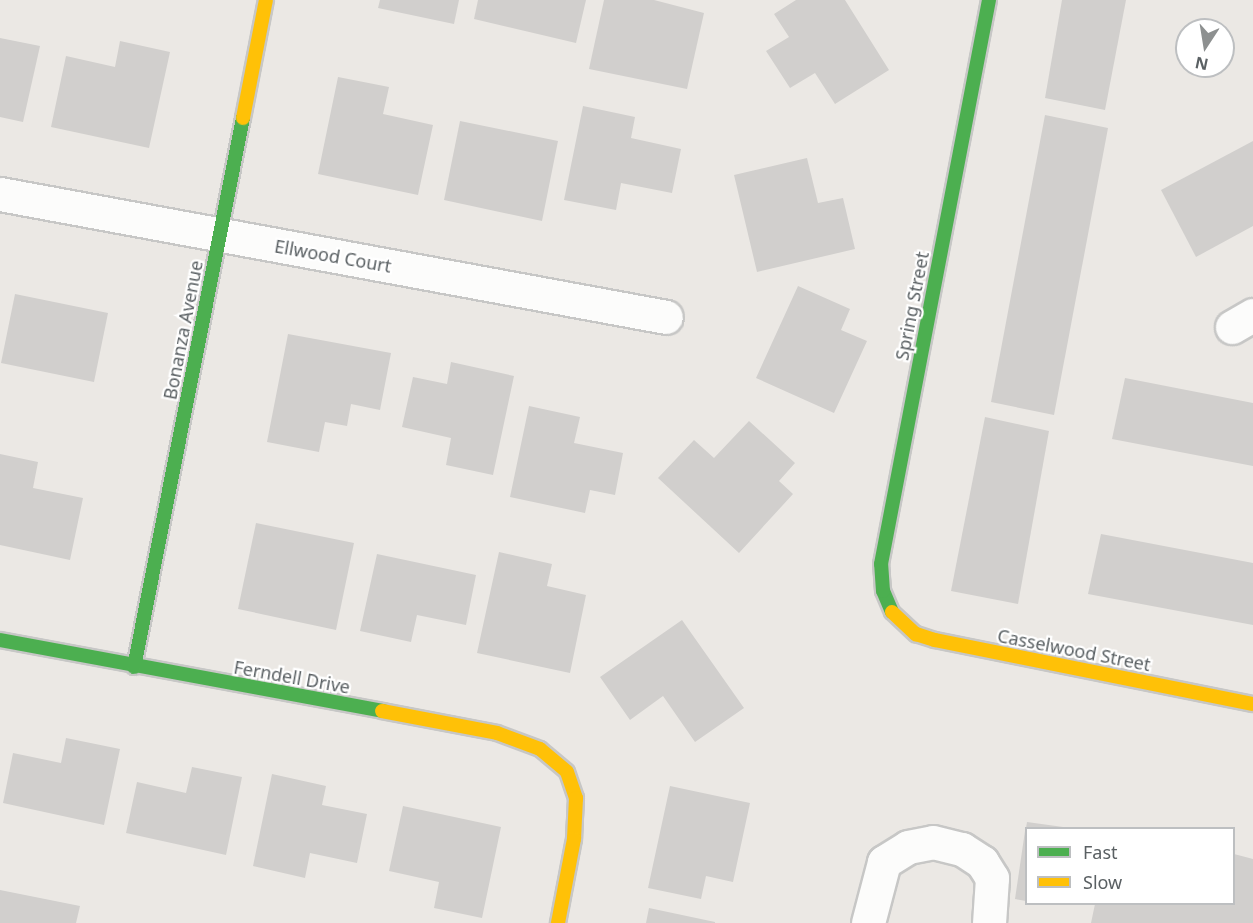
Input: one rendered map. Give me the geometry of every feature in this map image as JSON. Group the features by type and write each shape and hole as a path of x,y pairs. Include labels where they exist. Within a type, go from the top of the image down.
{"street":[{"name":"Bonanza Avenue","path":"134,667 266,0"},
{"name":"Spring Street","path":"894,616 883,591 880,564 989,0"},
{"name":"Ellwood Court","path":"0,194 666,317"},
{"name":"Casselwood Street","path":"894,616 916,634 934,640 1253,704"},
{"name":"Ferndell Drive","path":"0,640 134,667 497,733 540,749 567,772 576,798 574,839 558,923"},
{"path":"868,923 884,862 908,847 933,842 962,849 982,862 992,879 989,923"}],"building":[{"path":"380,0 459,0 454,24 378,8"},
{"path":"478,0 586,0 576,43 474,19"},
{"path":"604,0 654,0 704,13 687,89 589,69"},
{"path":"796,0 845,0 889,70 835,104 815,73 790,88 766,51 789,37 774,14"},
{"path":"1062,0 1126,0 1105,110 1045,98"},
{"path":"0,38 40,46 23,122 0,117"},
{"path":"120,41 170,52 149,148 51,127 66,56 115,67"},
{"path":"338,77 389,87 383,114 433,125 418,195 318,174"},
{"path":"583,106 635,117 631,138 681,149 672,193 621,183 616,210 564,200"},
{"path":"1045,115 1108,128 1054,415 991,402"},
{"path":"460,121 558,141 542,221 444,200"},
{"path":"1253,141 1253,226 1196,257 1161,190"},
{"path":"807,158 818,203 843,198 855,249 757,272 734,175"},
{"path":"798,286 850,309 841,330 867,341 834,413 756,378"},
{"path":"15,294 108,313 94,382 1,363"},
{"path":"288,334 391,353 380,410 351,404 347,426 325,422 319,452 267,442"},
{"path":"451,362 514,376 493,475 446,465 451,438 402,427 413,377 447,384"},
{"path":"1125,378 1253,403 1253,466 1112,439"},
{"path":"529,406 580,417 574,443 623,453 615,495 590,490 585,513 510,497"},
{"path":"985,417 1049,431 1018,604 951,591"},
{"path":"749,421 795,463 779,481 793,494 739,553 658,478 694,440 714,458"},
{"path":"0,454 38,462 33,488 83,498 70,560 0,545"},
{"path":"256,523 354,543 336,630 238,609"},
{"path":"1101,534 1253,563 1253,625 1088,594"},
{"path":"499,552 552,564 547,586 586,595 570,673 477,653"},
{"path":"377,554 476,575 466,625 417,615 411,642 360,631"},
{"path":"682,620 744,708 695,742 663,696 630,720 600,677"},
{"path":"66,738 120,749 104,825 3,803 13,753 61,763"},
{"path":"192,767 242,777 226,855 126,833 137,782 186,793"},
{"path":"272,774 326,786 322,805 367,814 357,863 310,853 305,878 253,866"},
{"path":"670,786 750,803 733,882 706,876 701,899 648,888"},
{"path":"403,806 501,827 482,918 434,908 439,882 389,871"},
{"path":"1027,822 1063,827 1026,827"},
{"path":"1025,831 1025,901 1015,899"},
{"path":"1235,854 1253,859 1253,923 1091,923 1095,905 1235,905"},
{"path":"0,890 80,906 76,923 0,923"},
{"path":"649,908 715,922 715,923 646,923"}],"traffic: fast":[{"path":"892,612 883,591 881,564 989,0"},
{"path":"134,667 243,118"},
{"path":"0,640 382,711"}],"traffic: slow":[{"path":"243,118 266,0"},
{"path":"892,612 916,634 935,640 1253,704"},
{"path":"382,711 497,733 540,749 567,772 576,798 574,839 558,923"}]}
